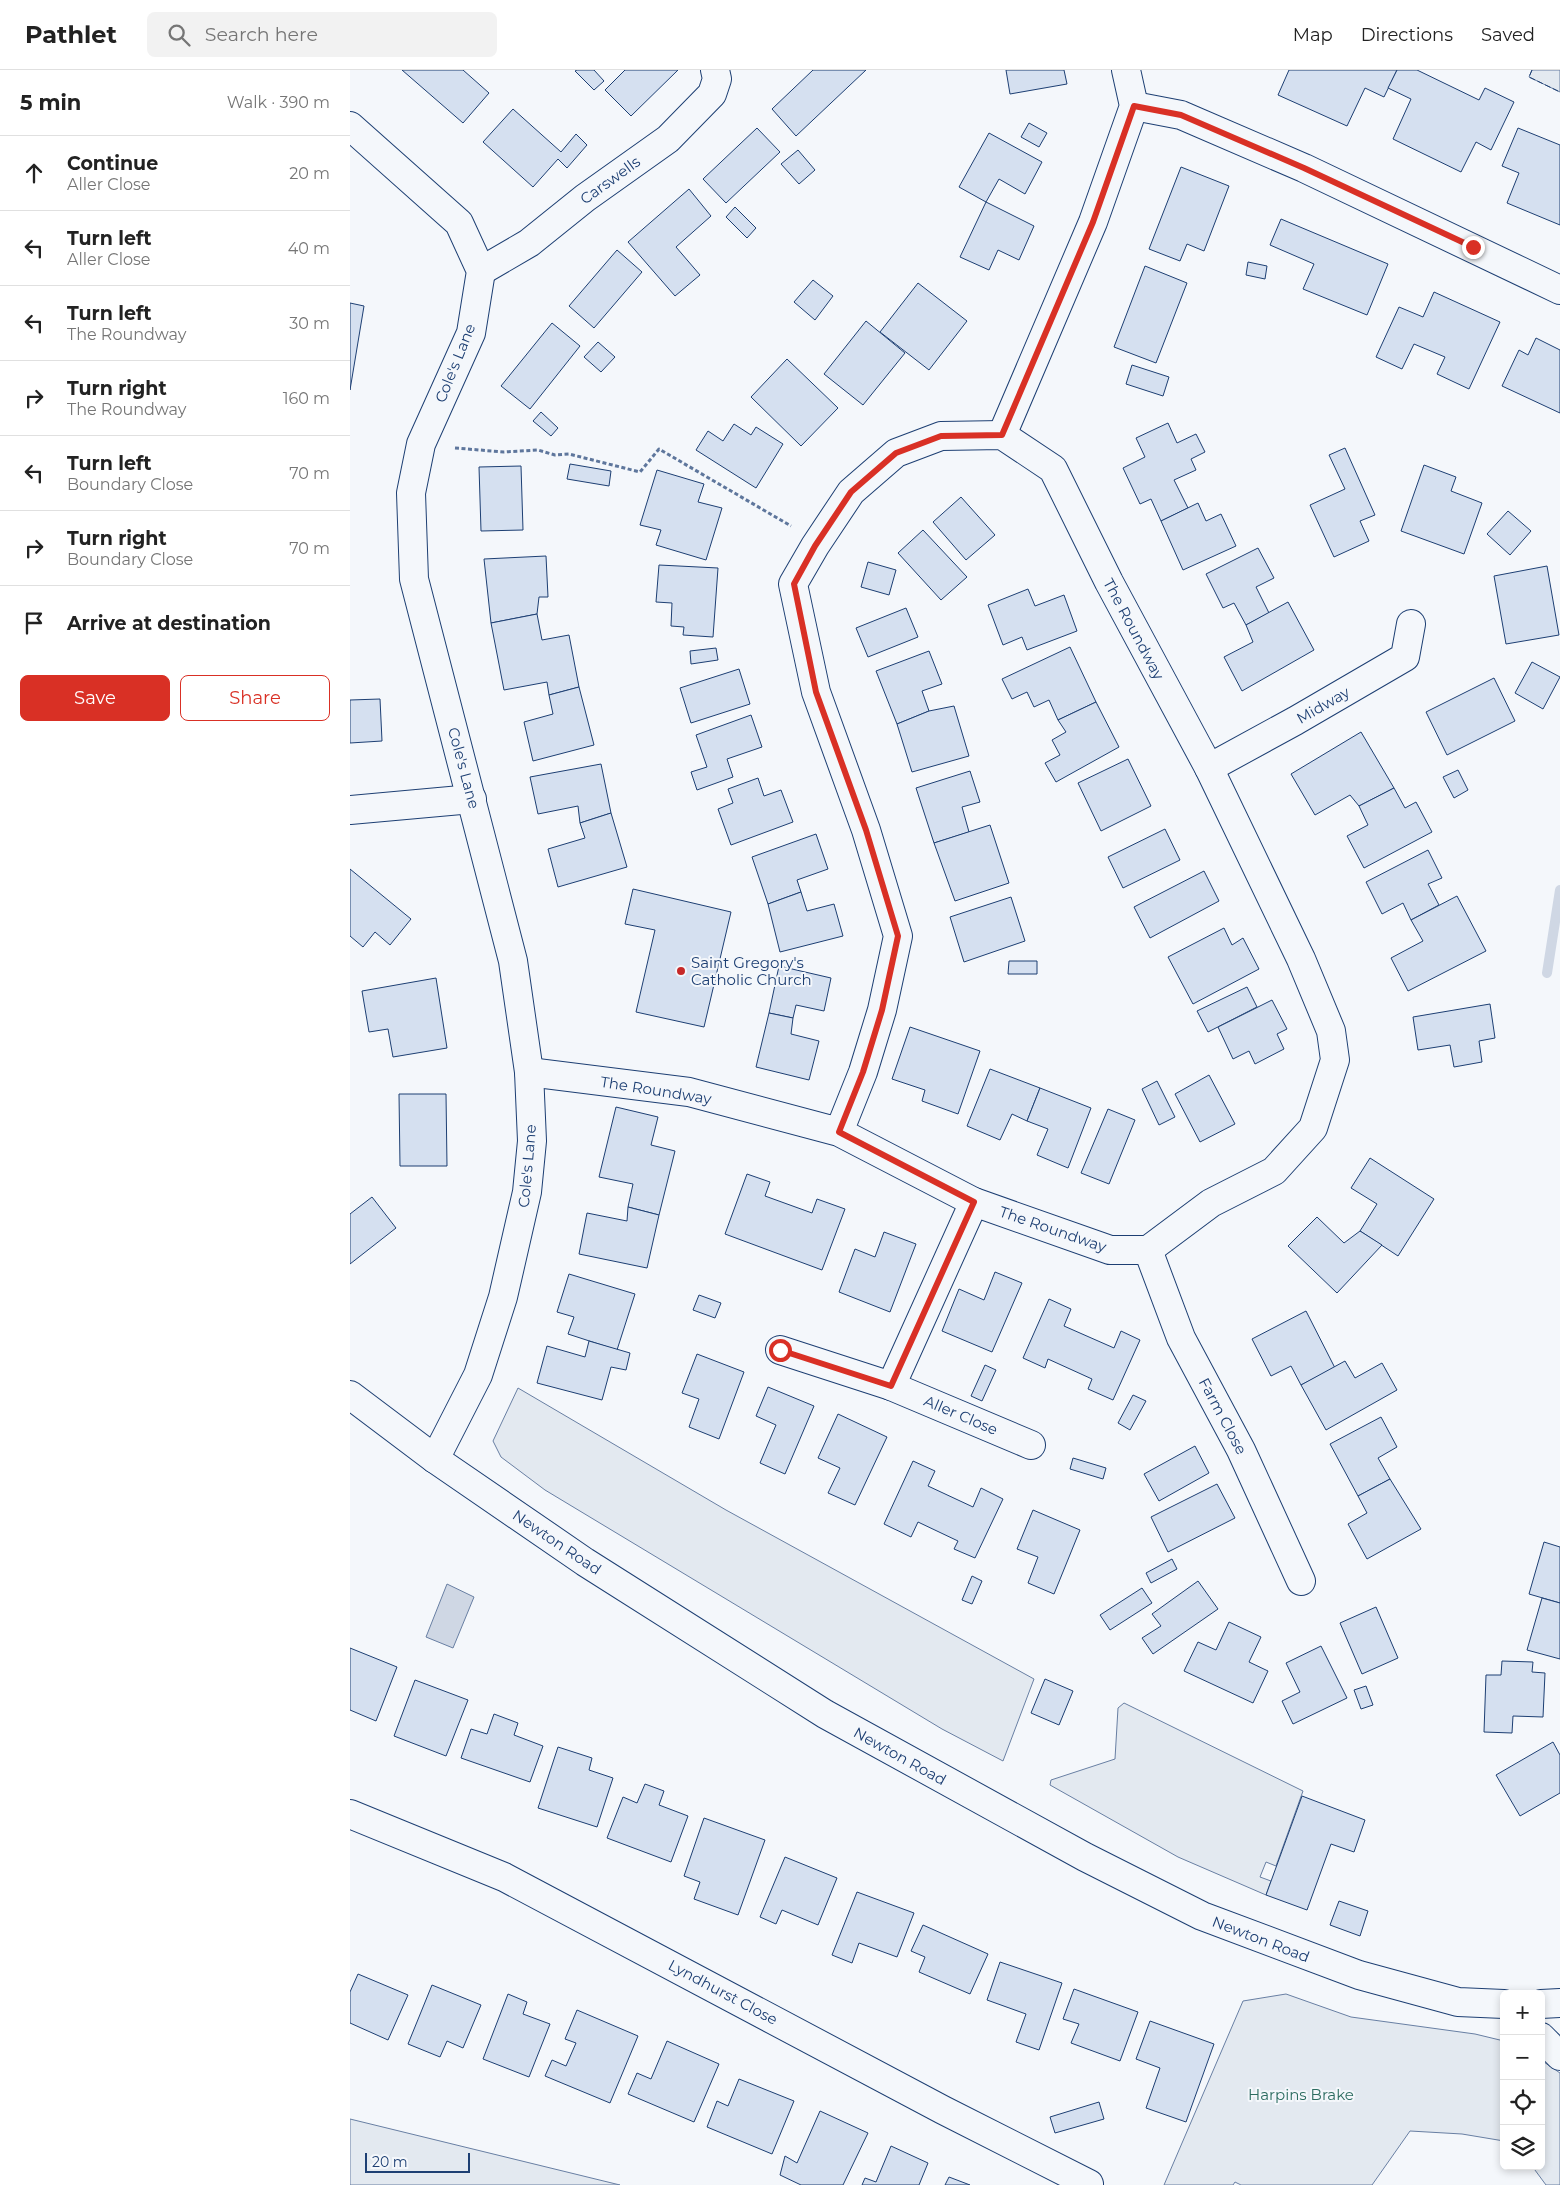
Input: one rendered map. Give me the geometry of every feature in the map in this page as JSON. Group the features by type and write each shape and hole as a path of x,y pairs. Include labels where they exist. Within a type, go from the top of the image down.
{"street":[{"name":"Carswells","path":"481,271 529,243 585,198 668,139 712,94 717,79 715,70"},
{"path":"839,1132 863,1072 874,1037 898,936 866,830 816,692 794,584 815,546 851,492 896,453 941,436 1002,435 1093,222 1134,106 1126,70"},
{"path":"1134,106 1181,115 1304,168 1560,290"},
{"path":"350,126 459,223 481,271"},
{"name":"Cole's Lane","path":"435,1459 478,1375 503,1297 527,1192 532,1141 529,1072 513,961 414,579 411,492 421,444 470,333 481,271"},
{"name":"The Roundway","path":"529,1072 690,1092 839,1132 974,1202 1110,1250 1148,1250 1211,1203 1274,1171 1313,1128 1335,1060 1331,1031 1305,968 1209,768 1109,582 1052,469 1002,435"},
{"name":"Midway","path":"1209,768 1405,657 1411,624"},
{"path":"350,810 472,799"},
{"path":"891,1386 974,1202"},
{"name":"Farm Close","path":"1148,1250 1181,1338 1241,1450 1301,1581"},
{"name":"Aller Close","path":"780,1350 891,1386 1031,1445"},
{"name":"Newton Road","path":"350,1395 435,1459 584,1562 825,1714 1084,1857 1202,1916 1358,1975 1458,2002 1500,2004"},
{"name":"Lyndhurst Close","path":"350,1814 504,1877 943,2110 1089,2184"},
{"path":"1545,2004 1560,2003"},
{"path":"1545,2041 1560,2056"}],"path":[{"path":"421,444 504,452 538,450 556,455 569,454 640,472 659,449 800,531 815,546"}],"green space":[{"path":"1532,70 1560,70 1560,92 1529,77"},
{"path":"518,1388 726,1510 1034,1679 1003,1761 942,1729 545,1490 501,1457 493,1441"},
{"path":"1124,1703 1303,1791 1276,1866 1266,1862 1260,1877 1271,1881 1266,1895 1178,1857 1050,1785 1051,1780 1115,1759 1118,1708"},
{"name":"Harpins Brake","path":"1286,1994 1351,2017 1475,2034 1500,2040 1500,2140 1462,2134 1410,2131 1372,2185 1241,2185 1235,2182 1233,2185 1164,2185 1243,2001"},
{"path":"1545,2063 1560,2073 1560,2185 1546,2185 1535,2170 1545,2170"},
{"path":"350,2119 620,2185 350,2185"}],"shaded area":[{"path":"447,1584 474,1597 453,1648 426,1637"}],"building":[{"path":"402,70 463,70 489,93 463,123"},
{"path":"594,70 604,81 594,90 575,71"},
{"path":"625,70 678,70 631,116 605,90"},
{"path":"813,70 866,70 796,136 772,109"},
{"path":"1006,70 1064,70 1067,84 1010,94"},
{"path":"1289,70 1397,70 1384,97 1365,88 1347,126 1278,95"},
{"path":"1397,70 1417,70 1479,100 1485,88 1514,102 1491,150 1476,142 1461,172 1393,139 1411,99 1388,88"},
{"path":"513,109 561,152 576,134 587,145 567,168 558,159 533,187 483,142"},
{"path":"1029,123 1047,133 1039,147 1021,137"},
{"path":"757,128 780,152 726,203 703,179"},
{"path":"1518,128 1560,145 1560,225 1507,203 1519,173 1502,166"},
{"path":"989,133 1042,162 1025,194 999,179 986,202 959,187"},
{"path":"798,150 815,170 799,184 781,164"},
{"path":"1181,167 1229,186 1204,251 1187,244 1180,261 1149,249"},
{"path":"689,189 711,216 676,247 700,275 675,296 628,242"},
{"path":"986,202 1034,226 1019,260 998,250 989,270 960,257"},
{"path":"735,207 756,228 747,238 726,217"},
{"path":"1281,219 1388,264 1367,315 1303,289 1314,264 1270,245"},
{"path":"617,250 642,272 594,328 569,306"},
{"path":"1248,262 1267,266 1265,279 1246,275"},
{"path":"1145,266 1187,283 1156,363 1114,347"},
{"path":"813,280 833,296 815,320 794,302"},
{"path":"918,283 967,321 929,370 880,332"},
{"path":"1434,292 1500,322 1469,389 1437,374 1445,357 1414,344 1402,369 1376,357 1399,307 1423,317"},
{"path":"350,303 364,306 350,390"},
{"path":"866,321 905,353 863,405 824,374"},
{"path":"552,323 580,346 530,409 501,386"},
{"path":"1536,338 1560,350 1560,413 1502,386 1519,350 1528,355"},
{"path":"598,342 615,357 601,372 584,357"},
{"path":"787,359 838,408 801,446 751,397"},
{"path":"1132,365 1169,377 1163,396 1126,384"},
{"path":"541,412 558,428 551,436 533,421"},
{"path":"1168,423 1177,443 1196,434 1205,452 1191,459 1196,470 1174,480 1188,508 1161,521 1151,499 1140,504 1123,468 1145,457 1136,438"},
{"path":"734,424 751,435 756,427 783,444 756,488 696,450 708,431 723,441"},
{"path":"1345,448 1375,515 1360,521 1369,541 1334,557 1310,505 1345,489 1329,455"},
{"path":"570,464 611,471 609,486 567,479"},
{"path":"1424,465 1456,477 1451,491 1482,503 1464,554 1401,531"},
{"path":"521,466 523,530 481,531 479,467"},
{"path":"657,470 704,484 698,502 722,508 706,560 656,545 661,530 640,525"},
{"path":"961,497 995,535 966,560 933,522"},
{"path":"1198,503 1206,521 1221,514 1236,546 1183,570 1161,521"},
{"path":"1508,511 1531,531 1510,555 1487,534"},
{"path":"923,530 967,577 941,600 898,553"},
{"path":"1258,548 1274,578 1256,587 1269,613 1246,625 1234,603 1223,608 1206,574"},
{"path":"546,556 548,597 539,597 537,614 491,623 484,559"},
{"path":"868,562 896,570 889,595 861,587"},
{"path":"659,565 718,568 713,637 683,635 684,627 671,626 672,603 656,602"},
{"path":"1547,566 1559,635 1506,644 1494,576"},
{"path":"1028,589 1035,606 1064,595 1077,631 1027,650 1022,637 1003,645 988,605"},
{"path":"1288,602 1314,650 1242,691 1224,657 1253,642 1246,625"},
{"path":"906,608 918,637 868,657 856,628"},
{"path":"537,614 542,640 569,635 579,687 549,695 547,682 504,690 491,623"},
{"path":"1070,647 1096,702 1058,720 1049,700 1034,707 1027,692 1012,699 1002,679"},
{"path":"716,648 718,660 691,664 690,651"},
{"path":"929,651 942,684 922,691 929,711 897,724 876,671"},
{"path":"1532,662 1560,677 1543,709 1515,693"},
{"path":"739,669 750,704 691,723 680,688"},
{"path":"1494,678 1515,721 1447,755 1426,712"},
{"path":"579,687 594,745 533,761 524,722 553,714 549,695"},
{"path":"380,699 382,741 350,743 350,700"},
{"path":"1096,702 1119,747 1056,782 1045,763 1060,755 1052,740 1066,732 1058,720"},
{"path":"954,706 969,756 912,772 897,724 929,711"},
{"path":"751,715 762,747 727,759 733,777 697,790 691,772 707,767 696,735"},
{"path":"1361,732 1394,788 1359,806 1350,795 1315,815 1291,774"},
{"path":"1128,759 1151,806 1101,831 1078,783"},
{"path":"601,764 611,813 580,823 578,806 538,814 530,777"},
{"path":"1458,770 1468,790 1454,798 1443,777"},
{"path":"970,771 980,802 962,807 969,832 934,843 916,788"},
{"path":"758,778 764,796 781,790 793,822 731,845 718,809 733,803 728,789"},
{"path":"1394,788 1405,808 1416,802 1432,832 1364,868 1347,836 1368,825 1359,806"},
{"path":"611,813 627,867 558,887 548,849 585,838 580,823"},
{"path":"990,825 1009,883 955,901 934,843"},
{"path":"1165,829 1180,860 1123,888 1108,857"},
{"path":"816,834 828,869 797,880 801,892 768,904 752,857"},
{"path":"1428,850 1442,878 1428,884 1439,905 1411,920 1403,903 1382,914 1366,882"},
{"path":"350,869 411,919 390,945 375,932 363,947 350,936"},
{"path":"1204,871 1219,901 1150,938 1134,907"},
{"name":"Saint Gregory's Catholic Church","path":"633,889 731,912 704,1027 636,1012 655,930 625,924"},
{"path":"801,892 807,911 834,904 843,936 780,952 768,904"},
{"path":"1457,896 1486,951 1408,991 1391,958 1423,941 1411,920"},
{"path":"1011,897 1025,941 964,962 950,917"},
{"path":"1224,928 1232,945 1243,938 1259,969 1193,1004 1168,957"},
{"path":"1009,961 1037,961 1037,974 1008,974"},
{"path":"779,966 831,978 824,1011 796,1005 793,1018 769,1013"},
{"path":"436,978 447,1048 393,1057 388,1029 369,1032 362,991"},
{"path":"1247,987 1257,1007 1208,1032 1197,1011"},
{"path":"1272,1000 1287,1029 1277,1034 1284,1049 1255,1064 1249,1051 1233,1059 1218,1027"},
{"path":"1490,1004 1495,1038 1479,1041 1482,1062 1454,1067 1450,1045 1418,1050 1413,1017"},
{"path":"769,1013 793,1018 791,1034 819,1041 809,1080 756,1067"},
{"path":"910,1027 980,1051 958,1114 922,1101 925,1090 892,1079"},
{"path":"990,1069 1040,1088 1027,1121 1012,1114 1000,1140 967,1126"},
{"path":"1209,1075 1235,1124 1200,1142 1175,1094"},
{"path":"1157,1081 1175,1117 1159,1125 1142,1089"},
{"path":"1040,1088 1091,1108 1068,1168 1037,1155 1048,1129 1027,1121"},
{"path":"399,1094 446,1094 447,1166 400,1166"},
{"path":"616,1107 658,1117 651,1145 675,1151 659,1215 628,1207 633,1184 599,1177"},
{"path":"1108,1109 1135,1120 1109,1184 1081,1173"},
{"path":"1370,1158 1434,1199 1398,1256 1360,1231 1377,1204 1351,1188"},
{"path":"747,1174 770,1182 765,1196 812,1213 817,1199 845,1209 822,1270 725,1234"},
{"path":"372,1197 396,1228 350,1264 350,1214"},
{"path":"628,1207 659,1215 647,1268 579,1254 587,1213 627,1221"},
{"path":"1317,1217 1344,1243 1360,1231 1382,1245 1337,1293 1288,1246"},
{"path":"884,1232 916,1244 890,1312 839,1292 855,1249 875,1257"},
{"path":"995,1272 1022,1283 992,1352 942,1331 959,1289 984,1300"},
{"path":"569,1274 635,1294 617,1350 568,1334 574,1317 557,1312"},
{"path":"699,1295 721,1303 715,1318 693,1310"},
{"path":"1049,1299 1071,1309 1064,1326 1114,1348 1121,1331 1140,1340 1113,1400 1088,1389 1092,1379 1048,1359 1045,1368 1023,1358"},
{"path":"1306,1311 1335,1368 1301,1385 1291,1366 1271,1376 1252,1339"},
{"path":"589,1341 630,1353 626,1370 611,1367 602,1400 537,1383 547,1346 585,1357"},
{"path":"697,1354 744,1372 719,1439 689,1427 699,1399 682,1393"},
{"path":"1345,1361 1355,1378 1382,1363 1397,1390 1326,1430 1301,1385"},
{"path":"985,1365 996,1370 982,1401 971,1396"},
{"path":"768,1387 814,1406 785,1474 760,1463 776,1425 756,1416"},
{"path":"1133,1395 1146,1401 1130,1430 1118,1423"},
{"path":"838,1414 887,1437 855,1505 828,1493 840,1468 818,1458"},
{"path":"1381,1417 1397,1447 1378,1458 1390,1479 1358,1496 1330,1444"},
{"path":"1195,1446 1209,1473 1159,1501 1144,1474"},
{"path":"1073,1458 1106,1468 1103,1479 1070,1469"},
{"path":"913,1461 935,1471 928,1486 973,1507 981,1488 1003,1499 975,1558 954,1549 958,1541 918,1522 911,1537 884,1524"},
{"path":"1390,1479 1421,1529 1367,1559 1348,1524 1367,1513 1358,1496"},
{"path":"1217,1484 1235,1518 1168,1552 1151,1517"},
{"path":"1033,1510 1080,1530 1054,1594 1028,1583 1038,1557 1017,1549"},
{"path":"1544,1542 1560,1547 1560,1603 1529,1594"},
{"path":"1172,1559 1177,1569 1151,1583 1146,1573"},
{"path":"972,1576 982,1581 972,1604 962,1600"},
{"path":"1198,1581 1218,1609 1153,1654 1142,1638 1161,1626 1152,1614"},
{"path":"1142,1588 1152,1603 1110,1630 1100,1615"},
{"path":"1542,1598 1560,1603 1560,1659 1527,1650"},
{"path":"1376,1607 1398,1658 1362,1674 1340,1623"},
{"path":"1229,1622 1261,1637 1249,1662 1268,1671 1253,1703 1184,1671 1198,1642 1216,1650"},
{"path":"1321,1646 1347,1698 1293,1724 1282,1701 1300,1692 1286,1663"},
{"path":"350,1648 397,1667 376,1721 350,1710"},
{"path":"1502,1661 1533,1662 1532,1672 1545,1673 1543,1717 1513,1716 1512,1733 1484,1732 1486,1675 1501,1675"},
{"path":"1045,1679 1073,1691 1059,1725 1031,1713"},
{"path":"415,1680 468,1700 446,1756 394,1736"},
{"path":"1366,1686 1373,1705 1361,1709 1354,1690"},
{"path":"494,1714 518,1723 514,1735 543,1746 530,1782 461,1758 471,1729 487,1734"},
{"path":"1553,1742 1560,1755 1560,1793 1520,1816 1496,1775"},
{"path":"558,1747 592,1758 589,1770 613,1778 597,1827 538,1808"},
{"path":"645,1784 664,1791 659,1805 688,1816 671,1862 607,1838 623,1797 637,1803"},
{"path":"1302,1796 1365,1820 1354,1852 1331,1844 1307,1910 1266,1895"},
{"path":"704,1818 765,1840 738,1915 694,1899 700,1882 684,1876"},
{"path":"785,1857 837,1878 818,1925 782,1910 776,1924 760,1917"},
{"path":"857,1892 914,1913 897,1957 859,1943 852,1963 832,1955"},
{"path":"1339,1901 1368,1911 1360,1936 1330,1925"},
{"path":"923,1925 988,1954 970,1994 919,1972 925,1957 911,1951"},
{"path":"1000,1962 1062,1983 1039,2050 1016,2042 1026,2014 987,2000"},
{"path":"358,1974 408,1995 388,2040 350,2023 350,1992"},
{"path":"432,1985 481,2005 463,2048 447,2041 440,2057 408,2044"},
{"path":"1074,1989 1138,2012 1120,2061 1071,2043 1079,2024 1063,2019"},
{"path":"508,1994 527,2002 523,2014 550,2024 529,2077 483,2059"},
{"path":"577,2010 638,2036 610,2103 545,2076 552,2060 566,2066 576,2043 565,2039"},
{"path":"1150,2021 1214,2044 1186,2122 1146,2108 1160,2068 1136,2059"},
{"path":"667,2041 719,2064 694,2122 628,2094 637,2073 651,2079"},
{"path":"739,2079 794,2101 772,2154 707,2127 717,2101 728,2106"},
{"path":"1099,2102 1104,2119 1055,2133 1050,2117"},
{"path":"820,2111 868,2133 843,2185 801,2185 780,2175 785,2156 797,2163"},
{"path":"891,2146 928,2163 919,2185 862,2185 865,2178 876,2182"},
{"path":"949,2177 970,2185 945,2185"}],"waterway":[{"path":"1547,973 1560,890"}],"fence":[{"path":"1532,70 1529,77 1560,92"}],"place":[{"name":"Saint Gregory's Catholic Church","path":"681,971"}],"route":[{"path":"780,1350 891,1386 974,1202 839,1132 863,1072 882,1010 898,936 866,830 816,692 794,584 815,546 851,492 896,453 941,436 1002,435 1052,322 1093,222 1134,106 1181,115 1304,168 1473,247"}]}
